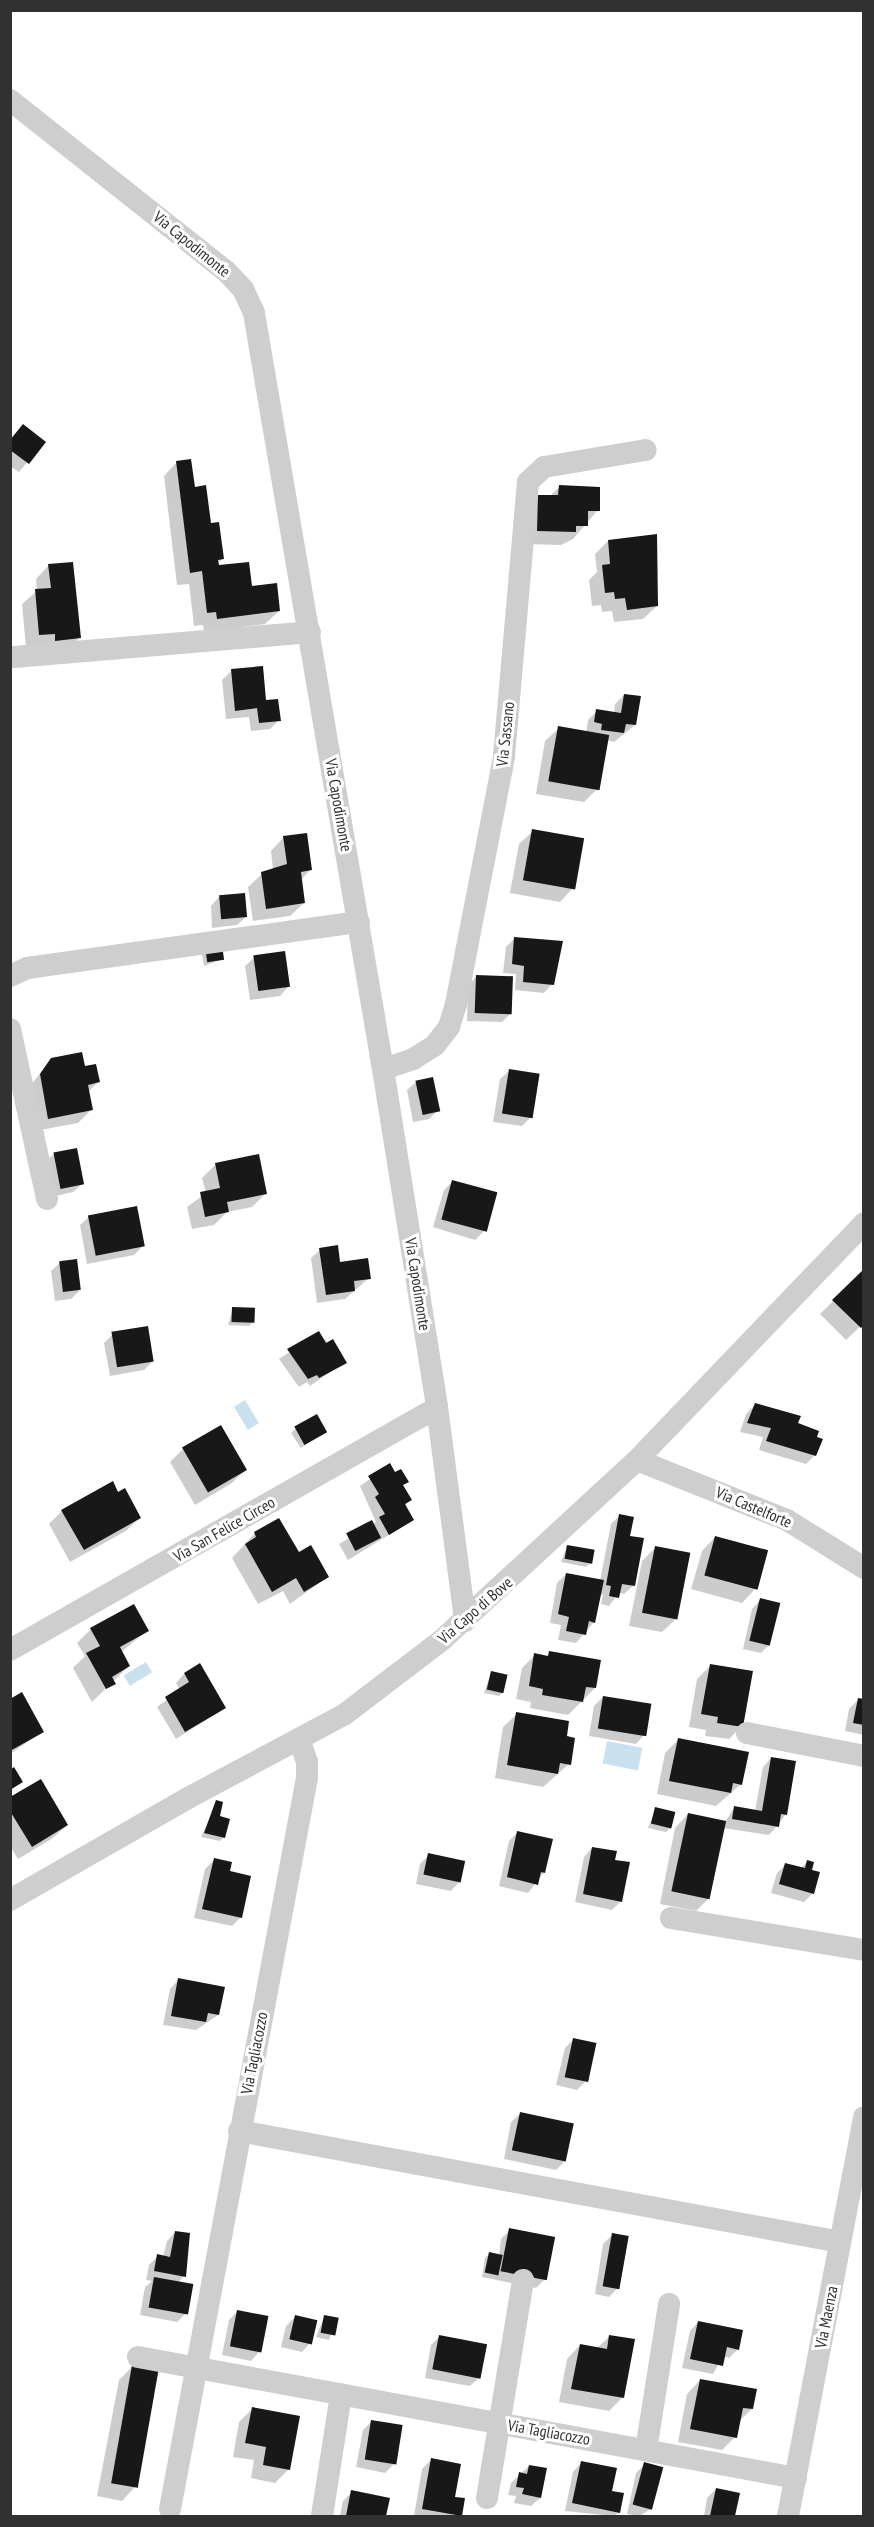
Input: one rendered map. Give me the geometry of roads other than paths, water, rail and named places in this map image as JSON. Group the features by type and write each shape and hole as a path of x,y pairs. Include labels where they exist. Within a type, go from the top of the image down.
{"street":[{"name":"Via Capodimonte","path":"10,99 226,271 248,298 262,345 359,922 438,1407 465,1621"},
{"name":"Via Sassano","path":"383,1069 413,1059 435,1045 449,1027 456,1004 499,790 528,482 544,467 646,450"},
{"path":"14,657 310,632"},
{"path":"10,976 27,968 359,922"},
{"path":"10,1029 47,1199"},
{"name":"Via Capo di Bove","path":"10,1900 359,1704 465,1621 637,1461 864,1223"},
{"name":"Via San Felice Circeo","path":"10,1650 438,1407"},
{"name":"Via Castelforte","path":"637,1461 787,1520 864,1568"},
{"path":"747,1733 864,1756"},
{"name":"Via Tagliacozzo","path":"170,2509 239,2131 307,1778 307,1762 299,1739"},
{"path":"671,1918 864,1950"},
{"name":"Via Maenza","path":"788,2517 864,2117"},
{"path":"239,2131 840,2242"},
{"path":"487,2498 523,2280"},
{"path":"646,2450 669,2304"},
{"name":"Via Tagliacozzo","path":"138,2357 796,2478"},
{"path":"322,2517 341,2394"}],"water":[{"path":"245,1400 259,1423 248,1430 234,1407"},
{"path":"146,1662 152,1672 130,1686 124,1675"},
{"path":"607,1741 642,1748 638,1770 603,1764"}]}
